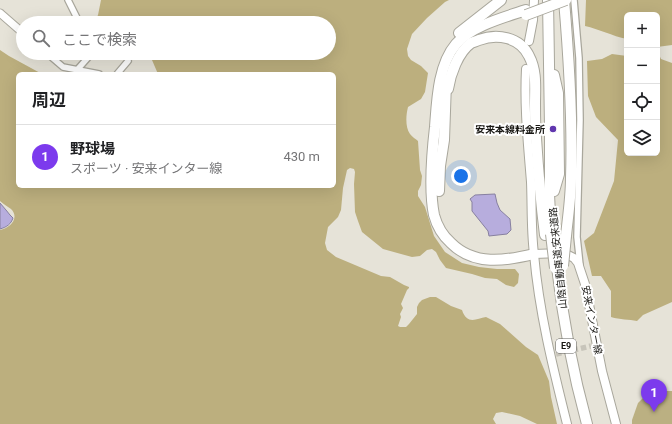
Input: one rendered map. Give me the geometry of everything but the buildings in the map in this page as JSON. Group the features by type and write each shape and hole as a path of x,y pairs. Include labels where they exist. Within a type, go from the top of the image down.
{"highway":[{"path":"440,115 437,72 442,56 452,40 462,30 501,0"},
{"name":"山陰自動車道;安来道路","path":"548,0 550,63 558,93 559,128 559,174 551,191 550,235"},
{"path":"526,12 554,0"},
{"path":"534,254 523,257 497,260 481,259 468,255 457,249 446,239 438,226 434,215 432,165 440,115 442,74 446,59 456,44 467,34 480,27 565,0 570,85 571,179 566,236 556,267"},
{"path":"440,115 456,61 470,43 487,37 499,36 511,39 522,47 529,55 536,83 536,137 556,267"},
{"name":"E9","path":"556,267 576,393 586,424"}],"main road":[{"path":"529,41 533,20 534,0"},
{"path":"526,69 525,94 531,183 532,226 537,282 567,424"},
{"name":"安来インター線","path":"534,254 568,254 577,261 584,279 594,346 616,424"}],"street":[{"path":"68,0 76,16"},
{"path":"574,0 579,58 580,120 577,236 580,268"},
{"path":"0,13 16,27"},
{"path":"55,60 63,67 88,72"},
{"path":"77,70 86,60"},
{"path":"119,72 128,62"}],"shaded area":[{"path":"101,0 449,0 427,18 412,34 407,49 408,56 411,60 421,66 428,73 425,92 421,99 408,107 406,117 408,131 418,141 420,170 422,176 418,196 425,207 434,236 445,252 462,263 479,267 515,269 519,274 518,283 514,287 506,285 497,279 485,278 446,268 436,252 432,249 427,250 420,256 412,257 383,249 362,232 355,212 355,172 354,169 350,168 347,170 343,188 341,210 338,217 328,227 325,243 327,250 336,257 381,276 390,277 409,287 401,304 403,308 400,314 401,317 398,326 400,327 406,327 409,324 417,314 417,307 419,303 430,297 436,297 451,306 462,310 466,318 475,320 486,317 500,324 526,347 538,355 549,381 557,424 537,424 520,416 502,412 496,413 493,419 496,424 0,424 0,230 4,229 13,222 14,212 0,201 0,50 38,72 16,72 16,188 336,188 336,72 157,72 152,60 336,60 336,16 98,15"},
{"path":"586,0 672,0 672,45 660,47 660,12 624,12 624,38 585,26"},
{"path":"612,54 624,56 624,156 660,156 660,57 661,59 672,63 672,302 643,315 637,321 611,317 611,291 601,276 592,276 584,241 594,233 614,181 618,140 596,117 588,96 587,61 602,59"},
{"path":"495,194 500,210 510,219 511,230 507,234 489,236 488,231 472,211 472,202 470,199 475,195"},
{"path":"0,203 13,218 8,225 0,229"},
{"path":"650,391 672,391 672,424 632,424 638,403"}],"tunnel":[{"path":"556,354 591,346"}],"place":[{"name":"安来本線料金所","path":"553,129"},
{"name":"野球場","path":"654,412"}]}
